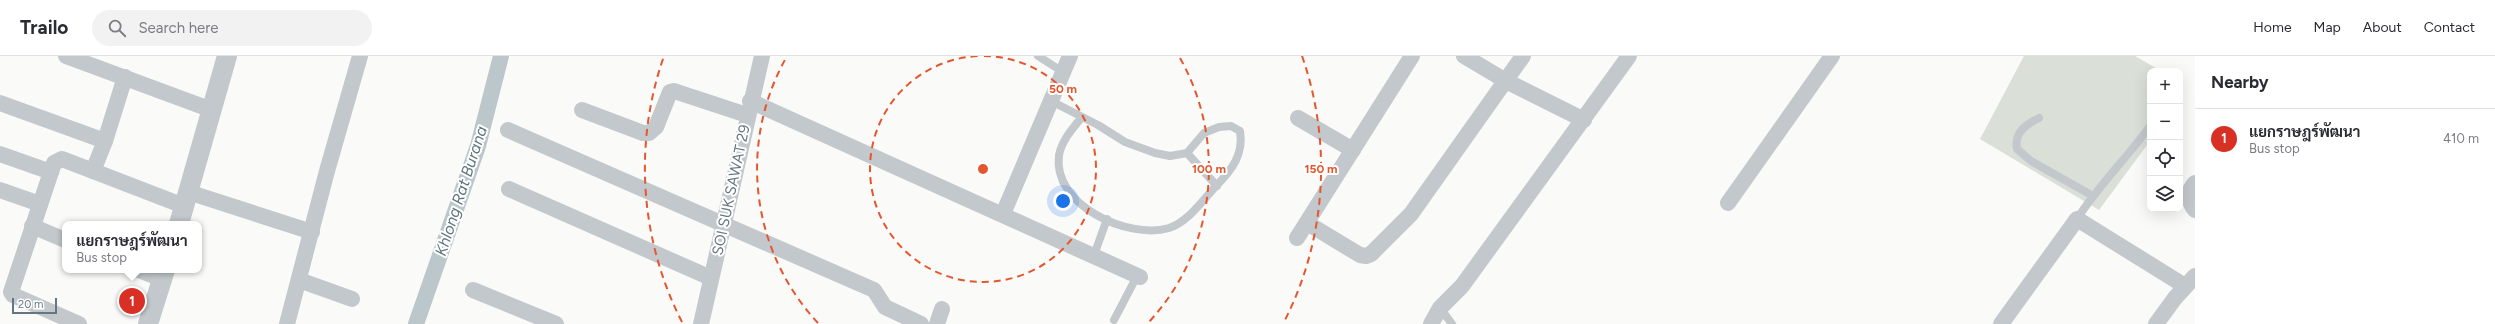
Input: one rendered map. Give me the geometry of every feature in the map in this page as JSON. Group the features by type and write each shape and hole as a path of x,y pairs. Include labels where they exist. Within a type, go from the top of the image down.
{"street":[{"path":"66,56 212,110"},
{"path":"183,207 227,56"},
{"path":"288,324 360,56"},
{"name":"SOI SUK SAWAT 29","path":"701,324 724,225 748,108 762,56"},
{"path":"1003,214 1070,56"},
{"path":"1298,238 1412,56"},
{"path":"1464,56 1506,81 1584,120"},
{"path":"1307,223 1360,255 1366,256 1371,254 1411,214 1523,56"},
{"path":"1431,324 1440,308 1462,286 1629,56"},
{"path":"1728,203 1832,56"},
{"path":"93,171 105,141 125,77"},
{"path":"582,110 643,133 649,133 656,127 670,92 674,91 748,108 1003,214 1139,276"},
{"path":"0,103 105,141"},
{"path":"1298,118 1353,150"},
{"path":"508,130 874,290 885,307 921,324"},
{"path":"0,154 51,172"},
{"path":"79,324 12,294 11,292 54,163 62,159 183,207 312,232"},
{"path":"2195,183 2190,188 2190,196 2195,210"},
{"path":"508,189 711,278"},
{"path":"0,190 40,204"},
{"path":"2001,324 2077,219 2190,281 2156,324"},
{"path":"32,226 62,239"},
{"path":"150,323 164,275 154,273"},
{"path":"299,280 352,299"},
{"path":"473,290 556,324"},
{"path":"937,324 942,309"}],"lane":[{"path":"1038,56 1063,72"},
{"path":"1051,101 1082,116 1125,142 1155,154 1170,156 1187,153 1204,133 1219,126 1231,126 1240,131 1242,140 1238,158 1217,186 1184,220 1170,228 1144,232 1097,215 1073,199 1062,183 1059,155 1066,137 1082,116"},
{"path":"2039,118 2027,124 2020,132 2015,140 2017,150 2031,161 2093,196"},
{"path":"2077,219 2093,196 2126,158 2147,130"},
{"path":"1187,153 1217,186"},
{"path":"1094,255 1107,219"},
{"path":"1114,320 1139,276"},
{"path":"1440,308 1452,324"}],"shaded area":[{"path":"2024,56 2135,56 2156,68 2147,68 2147,145 2099,210 1980,139"}],"waterway":[{"name":"Khlong Rat Burana","path":"416,324 478,146 501,56"}],"place":[{"name":"แยกราษฎร์พัฒนา","path":"132,301"}]}
